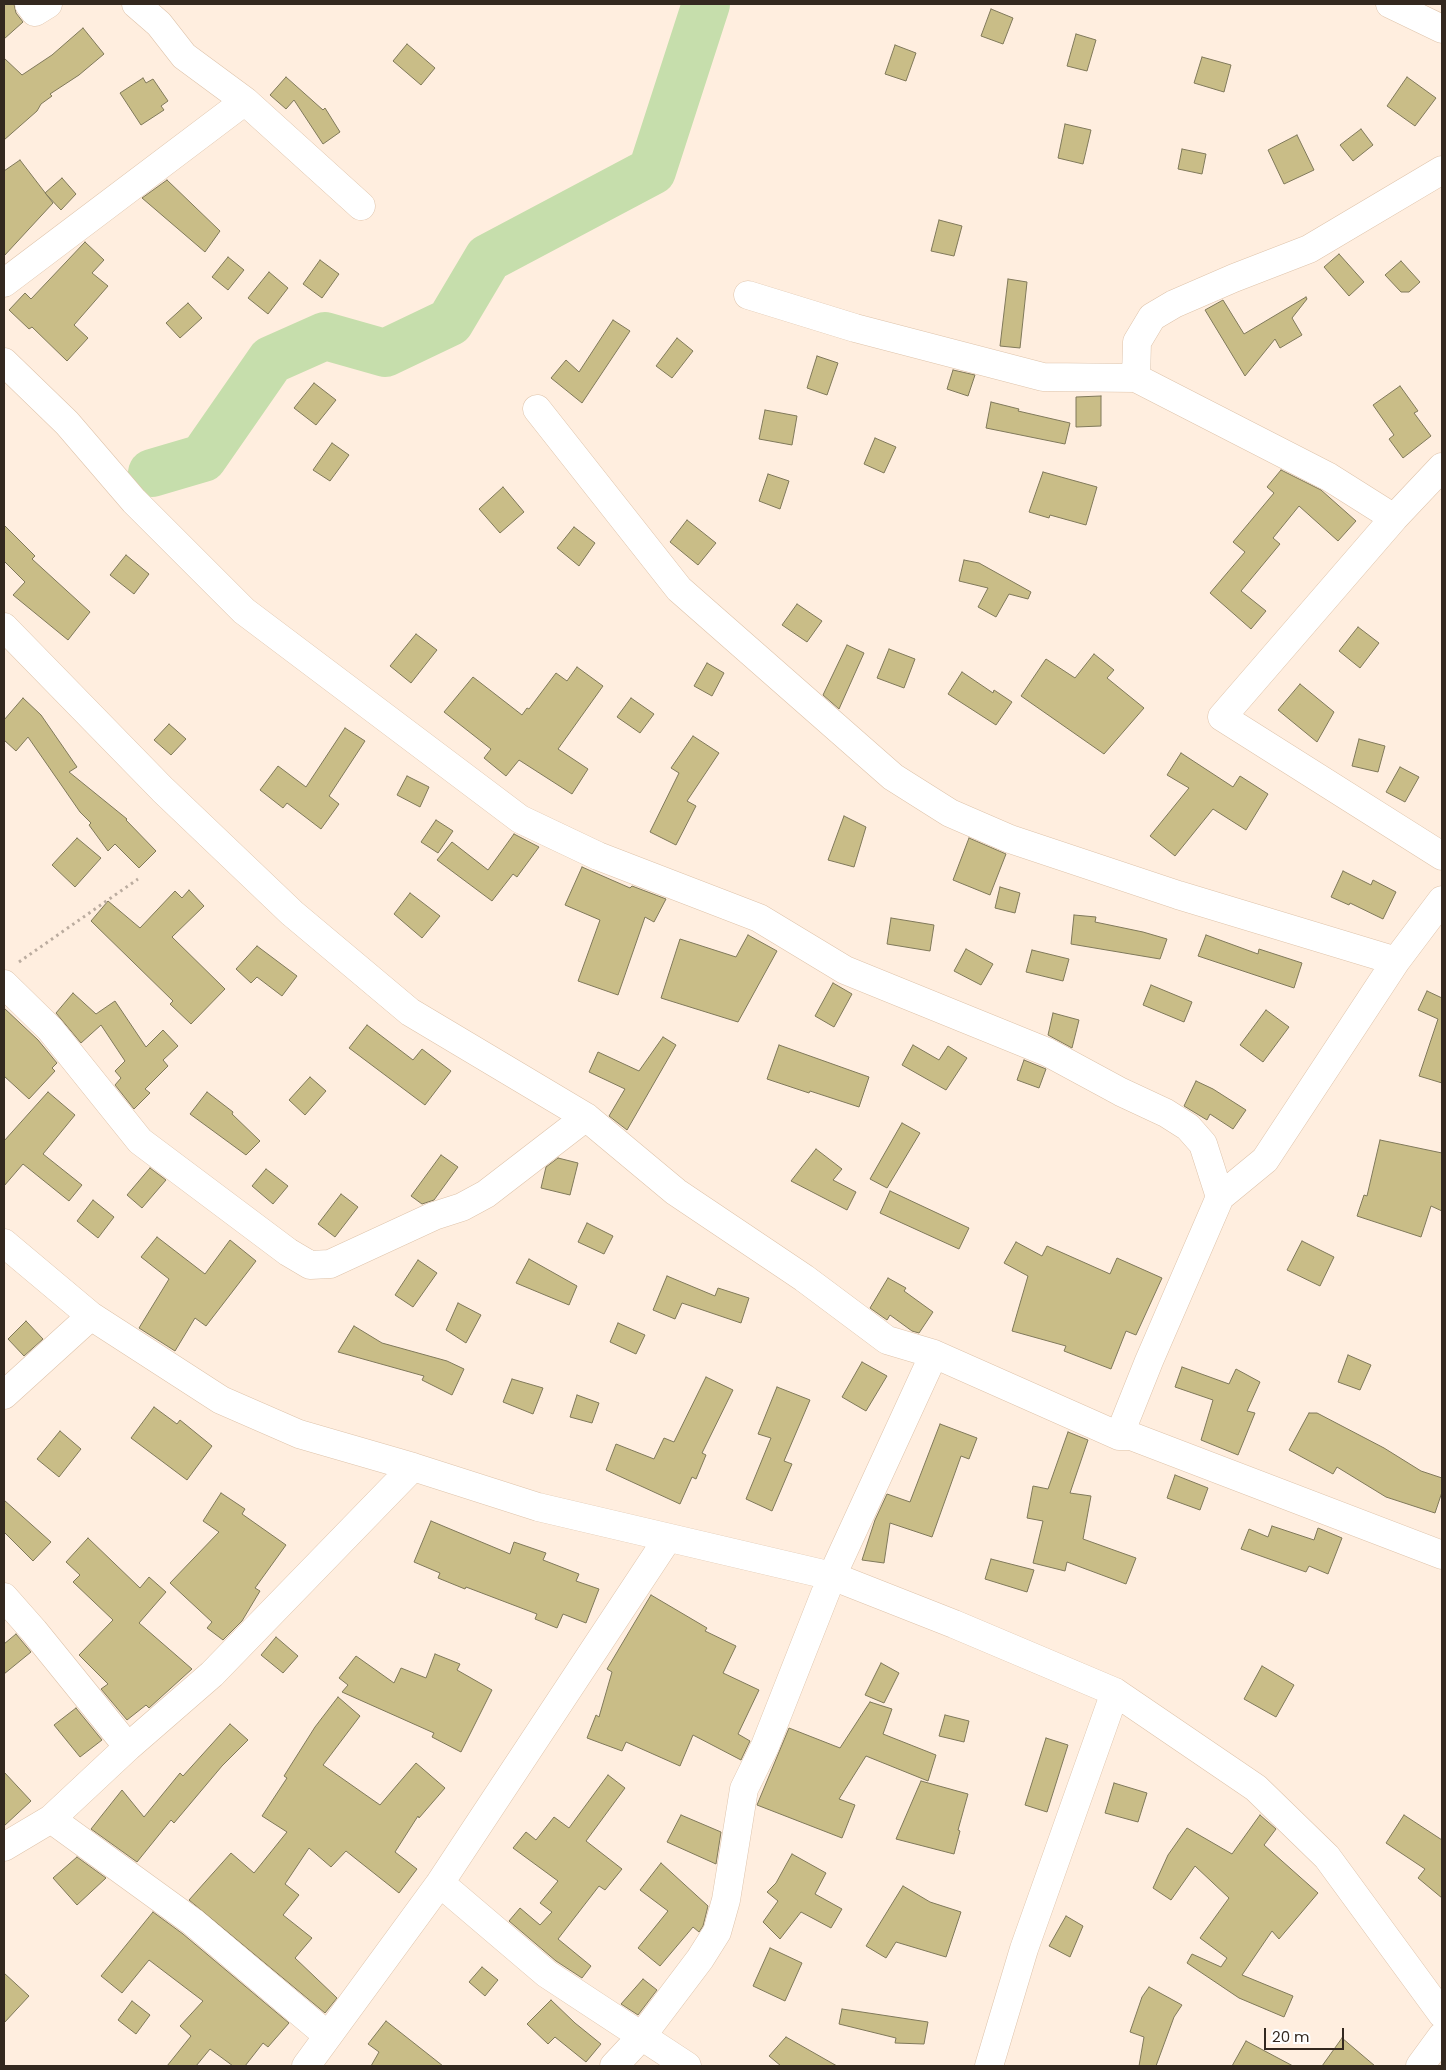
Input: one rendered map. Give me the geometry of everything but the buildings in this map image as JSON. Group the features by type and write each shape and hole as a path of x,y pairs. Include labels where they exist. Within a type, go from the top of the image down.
{"street":[{"path":"29,4 35,12 48,4"},
{"path":"136,4 159,24 184,56 244,101 361,206"},
{"path":"1390,4 1442,29"},
{"path":"4,283 244,101"},
{"path":"1136,378 1137,342 1152,317 1174,304 1234,278 1309,249 1442,170"},
{"path":"748,295 855,328 1043,377 1136,378 1329,477 1394,518"},
{"path":"4,362 67,423 134,501 244,611 520,819 598,856 758,918 845,970 1047,1052 1121,1092 1166,1113 1188,1127 1203,1144 1220,1197"},
{"path":"537,410 679,589 893,777 950,813 1010,839 1178,895 1396,961"},
{"path":"1442,467 1394,518 1222,717 1442,856"},
{"path":"4,627 170,797 292,913 410,1012 586,1117 676,1192 804,1278 887,1340 934,1354 1119,1436 1131,1436 1442,1555"},
{"path":"1119,1436 1148,1361 1220,1197 1265,1160 1396,961 1442,900"},
{"path":"8,975 140,1141 288,1252 310,1265 330,1264 434,1216 462,1207 486,1194 586,1117"},
{"path":"4,1243 91,1316 221,1400 298,1434 413,1467 538,1507 832,1576 954,1624 1115,1692 1256,1788 1327,1857 1442,2014"},
{"path":"4,1395 91,1316"},
{"path":"614,2066 641,2037 700,1959 717,1932 726,1900 744,1789 765,1746 832,1576 934,1354"},
{"path":"4,1847 51,1819 128,1747 212,1674 413,1467"},
{"path":"306,2066 440,1883 668,1538"},
{"path":"4,1596 128,1747"},
{"path":"989,2066 1024,1949 1115,1692"},
{"path":"51,1819 193,1922 327,2035"},
{"path":"440,1883 547,1974 687,2066"},
{"path":"1420,2066 1442,2036"}],"path":[{"path":"8,975 138,879"}],"waterway":[{"path":"152,473 203,458 271,360 325,336 385,353 450,322 488,258 652,171 706,4"}]}
